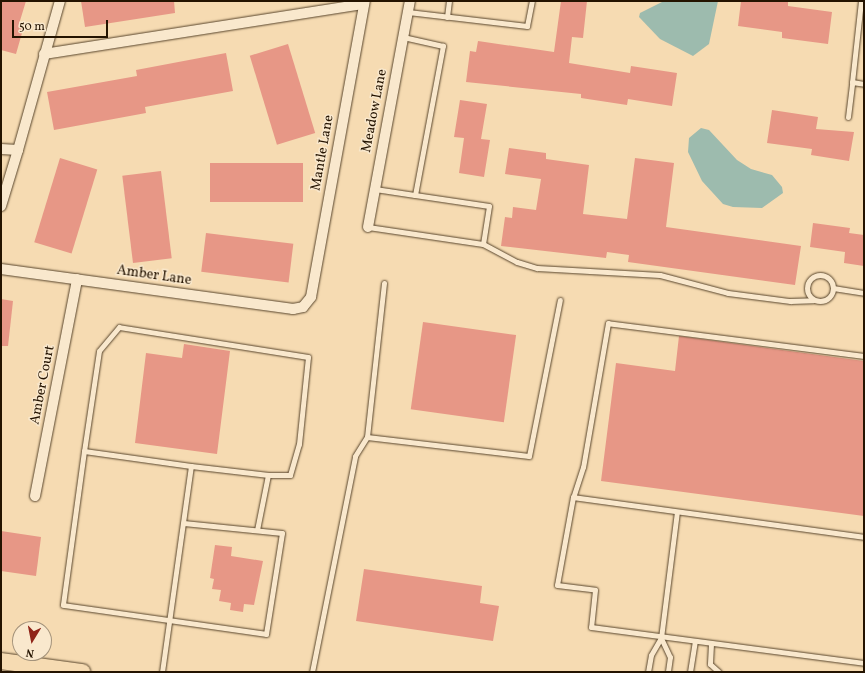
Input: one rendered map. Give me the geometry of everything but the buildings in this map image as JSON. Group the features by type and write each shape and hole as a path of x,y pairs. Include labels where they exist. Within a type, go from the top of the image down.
{"main road":[{"path":"1,661 82,672"}],"street":[{"path":"1,206 60,1"},
{"name":"Meadow Lane","path":"368,227 410,1"},
{"path":"44,54 365,2"},
{"name":"Mantle Lane","path":"303,307 311,297 365,2"},
{"path":"1,149 18,150"},
{"name":"Amber Lane","path":"1,269 293,309 303,307"},
{"name":"Amber Court","path":"35,496 77,279"}],"lane":[{"path":"447,17 449,1"},
{"path":"408,12 527,26 532,1"},
{"path":"848,117 862,1"},
{"path":"403,38 442,46 415,196"},
{"path":"852,82 864,84"},
{"path":"375,188 415,196 489,206 483,244"},
{"path":"368,227 483,244 517,262 537,268 660,275 728,293 790,301 813,300 821,302 828,299 833,288"},
{"path":"813,300 806,288 813,277 827,277 833,288"},
{"path":"312,672 355,456 368,437 384,283"},
{"path":"833,288 864,292"},
{"path":"368,437 529,456 560,300"},
{"path":"864,356 608,323 583,467 573,497 557,585 595,590 591,627 661,638 864,663"},
{"path":"84,451 268,475 290,474 299,444 308,357 119,328 98,351 84,451 63,605 266,634 282,533 184,523"},
{"path":"162,672 171,621 191,466"},
{"path":"257,530 268,475"},
{"path":"573,497 864,537"},
{"path":"648,672 651,655 661,638 677,512"},
{"path":"661,638 670,657 668,672"},
{"path":"690,672 695,642"},
{"path":"711,644 710,664 719,672"}],"shaded area":[{"path":"664,1 718,1 709,44 693,56 660,39 639,17 640,13"},
{"path":"701,128 709,130 737,160 751,169 772,175 782,187 783,193 762,208 733,207 723,204 702,181 688,152 689,138"}]}
